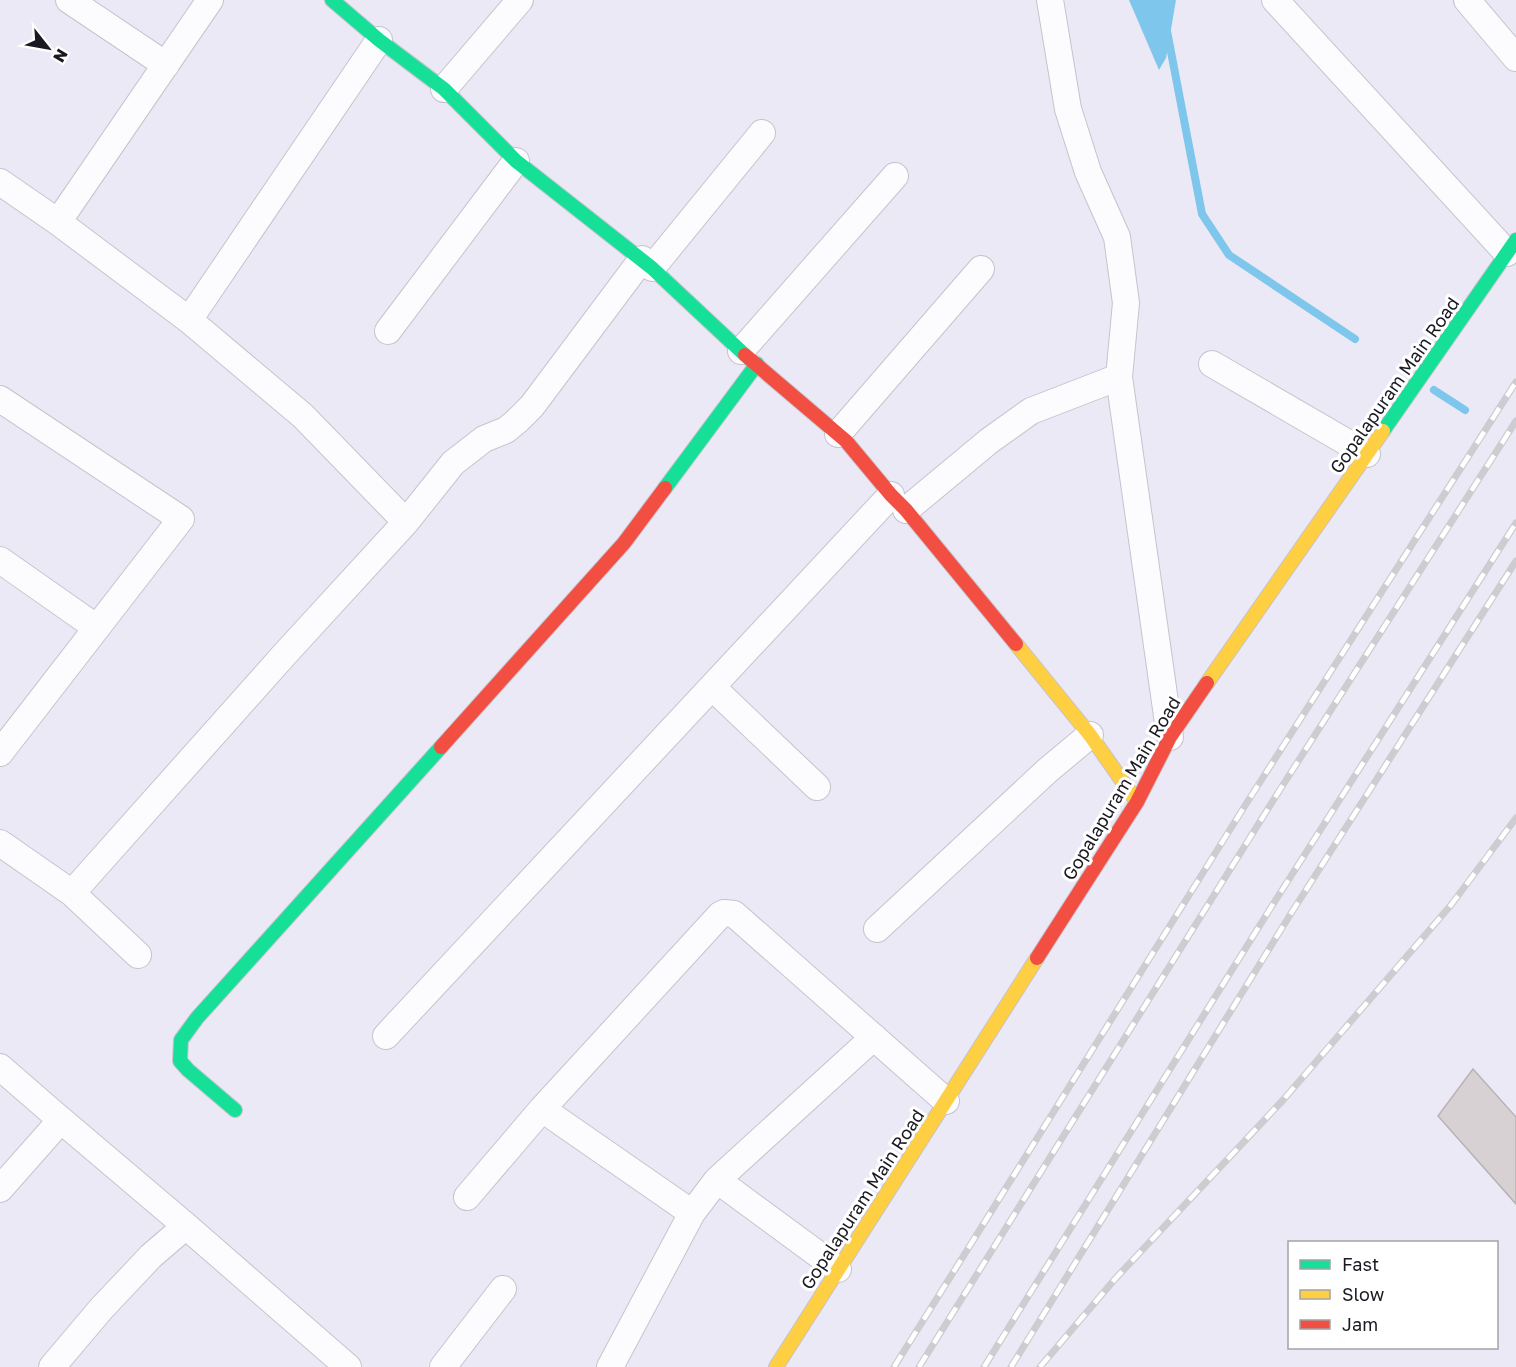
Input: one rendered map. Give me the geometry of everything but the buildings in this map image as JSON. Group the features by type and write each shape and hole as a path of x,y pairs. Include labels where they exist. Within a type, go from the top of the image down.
{"street":[{"path":"69,0 166,64"},
{"path":"58,222 210,0"},
{"path":"332,0 379,40 444,89 516,161 647,264 846,441 1090,735 1137,802"},
{"path":"444,89 520,0"},
{"path":"1050,0 1068,109 1088,172 1117,237 1126,303 1119,377 1170,736"},
{"path":"1275,0 1512,247"},
{"path":"1467,0 1516,58"},
{"path":"189,320 379,40"},
{"path":"72,893 406,522 453,463 484,439 506,430 532,406 647,264 762,133"},
{"path":"388,331 516,161"},
{"path":"235,1110 188,1070 180,1060 181,1040 197,1018 624,543 749,357 895,176"},
{"path":"0,182 58,222 189,320 303,416 406,522"},
{"name":"Gopalapuram Main Road","path":"776,1367 1137,802 1170,736 1512,247"},
{"path":"838,434 981,269"},
{"path":"1212,364 1367,454"},
{"path":"386,1036 712,687 899,503 1031,411 1119,377"},
{"path":"0,399 182,519 0,753"},
{"path":"0,560 97,628"},
{"path":"712,687 817,786"},
{"path":"877,929 1048,770 1090,735"},
{"path":"3,853 72,893 138,955"},
{"path":"466,1197 542,1109 711,923 724,913 734,914 946,1101"},
{"path":"610,1367 692,1213 717,1180 874,1037"},
{"path":"0,1067 348,1367"},
{"path":"542,1109 692,1213"},
{"path":"0,1189 61,1120"},
{"path":"717,1180 838,1269"},
{"path":"52,1367 151,1256 186,1226"},
{"path":"443,1367 503,1289"}],"water":[{"path":"1129,0 1176,0 1166,58 1159,70"}],"waterway":[{"path":"1167,31 1202,214 1229,255 1355,339"},
{"path":"1434,390 1465,410"}],"railway":[{"path":"894,1367 1246,804 1516,382"},
{"path":"919,1367 1281,788 1516,421"},
{"path":"984,1367 1270,909 1516,523"},
{"path":"1011,1367 1290,915 1516,561"},
{"path":"1040,1367 1115,1279 1284,1099 1451,905 1516,818"}],"traffic: fast":[{"path":"332,0 379,40 444,89 516,161 652,268 745,355"},
{"path":"1383,431 1516,240"},
{"path":"665,488 757,364"},
{"path":"235,1110 180,1061 181,1040 197,1018 441,747"}],"traffic: slow":[{"path":"1207,683 1383,431"},
{"path":"1016,644 1090,735 1137,802"},
{"path":"776,1367 1037,958"}],"traffic: jam":[{"path":"745,355 846,441 1016,644"},
{"path":"441,747 624,543 665,488"},
{"path":"1037,958 1137,802 1170,737 1207,683"}]}
